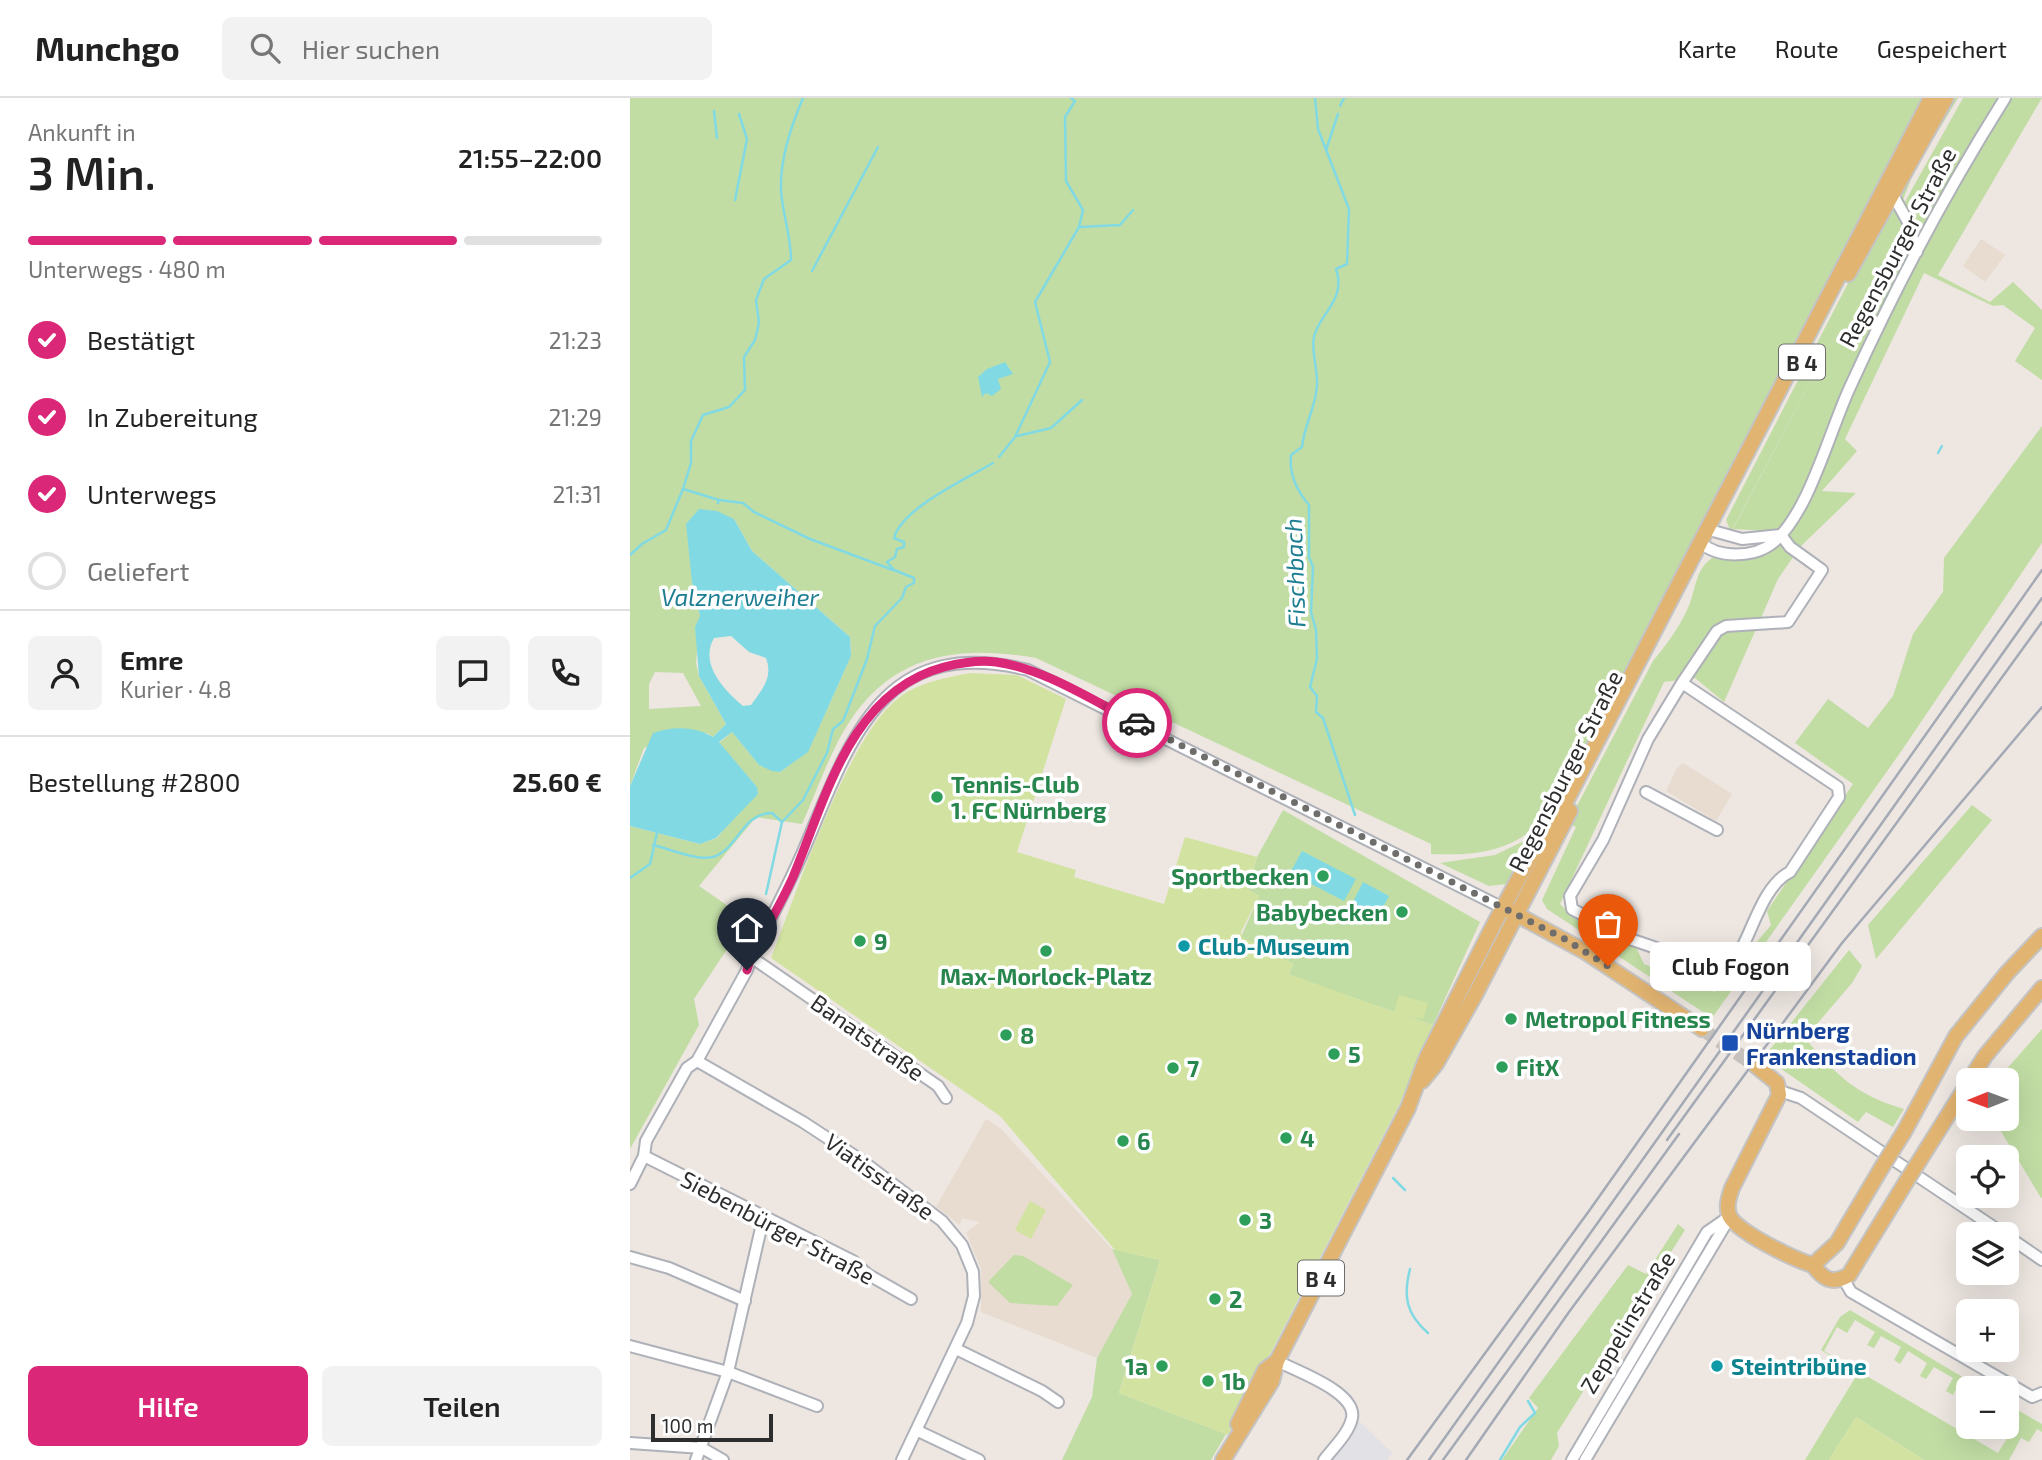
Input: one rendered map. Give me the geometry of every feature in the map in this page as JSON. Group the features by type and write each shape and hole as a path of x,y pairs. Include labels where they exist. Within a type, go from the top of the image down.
{"main road":[{"name":"Regensburger Straße","path":"1226,1454 1249,1423 1272,1381 1277,1361 1418,1086 1436,1064 1509,911 1707,537 1887,178 1931,98"},
{"name":"Regensburger Straße","path":"1509,911 1534,850 1576,783 1848,274 1946,98"},
{"path":"1887,178 1894,195"},
{"path":"1509,911 1584,951 1702,1029"},
{"path":"1813,1265 1837,1243 1904,1132 1956,1036 2007,973 2042,936"},
{"path":"1730,1216 1737,1225 1789,1256 1813,1265 1822,1278 1832,1281 1843,1279 1858,1264 1985,1056 2042,988"},
{"path":"1756,1066 1774,1080 1780,1091"},
{"name":"Zeppelinstraße","path":"1730,1216 1728,1203 1732,1188 1780,1091"}],"street":[{"name":"Regensburger Straße","path":"1707,537 1720,552 1747,554 1772,544 1795,516 1850,386 1917,252 2005,98"},
{"path":"1894,195 1908,222 1917,252"},
{"path":"1682,682 1838,787 1839,797 1790,872 1783,876 1758,911 1736,958 1716,984 1708,984 1668,952 1624,937 1572,909 1570,896 1637,788 1648,739 1682,682 1717,631 1726,626 1787,622 1822,570 1790,547 1781,535 1752,539 1707,537"},
{"path":"630,1184 644,1156 646,1141 687,1068 696,1061 747,970 751,957 791,881 849,743 872,710 900,686 927,672 959,664 996,662 1028,670 1063,685 1509,911"},
{"path":"1637,788 1717,830"},
{"name":"Banatstraße","path":"751,957 939,1086 946,1098"},
{"name":"Viatisstraße","path":"696,1061 803,1122 853,1155 950,1229 962,1245 973,1272 974,1296 956,1349 902,1460"},
{"path":"1780,1091 1801,1098 1987,1222"},
{"name":"Siebenbürger Straße","path":"644,1156 764,1214 862,1266 867,1274 911,1299"},
{"path":"696,1460 728,1372 764,1214"},
{"name":"Zeppelinstraße","path":"1572,1460 1707,1232 1730,1216"},
{"name":"Zeppelinstraße","path":"1585,1460 1730,1216"},
{"path":"2019,1244 2042,1260"},
{"path":"630,1257 669,1268 745,1301"},
{"path":"1843,1279 1851,1292 2037,1395"},
{"path":"630,1346 728,1372 817,1406"},
{"path":"956,1349 1042,1391 1058,1402"},
{"path":"1277,1361 1325,1385 1346,1398 1350,1405 1352,1418 1324,1460"},
{"path":"918,1431 979,1460"},
{"path":"630,1443 702,1448 723,1460"}],"shaded area":[{"path":"1981,239 2005,255 1985,282 1963,266"},
{"path":"1683,763 1732,794 1716,821 1666,791 1677,768"},
{"path":"986,1119 1000,1128 1112,1249 1132,1294 1097,1358 981,1312 981,1269 966,1232 980,1222 962,1218 960,1225 936,1207"},
{"path":"1358,1420 1392,1453 1387,1460 1329,1460"}],"green space":[{"path":"630,98 1928,98 1558,802 1545,818 1517,840 1487,851 1431,854 1431,844 1036,658 1009,654 956,654 909,667 888,680 868,698 850,721 836,745 802,824 756,817 699,886 747,919 694,999 699,1025 630,1149 630,826 700,844 717,838 757,787 719,743 732,732 759,765 780,772 808,751 851,656 850,637 752,551 734,519 692,582 700,616 696,663 699,676 726,724 713,737 707,733 644,748 630,786","holes":["655,672 683,673 701,706 649,709 649,684"]},
{"path":"1952,98 1958,98 1914,171 1897,216 1963,98 2042,98 1938,275 1990,302 2013,282 2042,310 2042,380 2015,361 2035,328 2003,305 1993,306 1924,273 1845,439 1857,451 1822,491 1856,493 1800,547 1778,579 1724,702 1695,678 1664,682 1560,904 1575,919 1636,947 1644,964 1715,992 1771,925 1767,911 1853,784 1795,743 1828,699 1868,728 1893,696 1913,634 1943,592 1944,558 2042,426 2042,543 1900,753 1712,1018 1547,909 1542,900 1576,827 1568,823 1653,661 1683,619 1703,567 1712,558 1765,552 1774,548 1792,532 1733,529 1881,248 1731,532 1726,520 1862,256"},
{"path":"970,673 1017,675 1066,699 1017,852 1076,870 1074,877 1164,904 1185,837 1257,857 1248,890 1259,896 1241,932 1242,937 1293,964 1289,974 1394,1012 1399,995 1428,1003 1423,1019 1407,1016 1433,1025 1399,1105 1228,1435 1119,1393 1160,1260 1115,1250 1000,1116 771,958 825,818 861,745 881,716 900,697 916,688"},
{"path":"1972,805 1992,820 1876,959 1868,925"},
{"path":"1283,810 1480,922 1433,1025 1304,981 1289,974 1293,964 1241,937 1259,896 1248,890 1257,857"},
{"path":"1528,839 1507,884 1489,886 1440,863 1495,855"},
{"path":"1849,950 1862,966 1852,983 1805,1038 1848,1082 1873,1097 1904,1109 1893,1127 1866,1112 1858,1122 1764,1057"},
{"path":"2042,1029 2041,1198 2019,1161 2019,1145 2009,1145 2001,1131 2020,1130 2020,1068 2008,1068"},
{"path":"1030,1201 1046,1210 1031,1239 1015,1230"},
{"path":"1678,1224 1685,1230 1557,1433 1559,1446 1551,1460 1502,1460 1538,1408 1529,1398 1628,1265 1646,1274"},
{"path":"1112,1249 1160,1260 1119,1393 1226,1434 1211,1460 1062,1460 1092,1397 1097,1358 1132,1294"},
{"path":"1014,1255 1023,1256 1073,1285 1057,1306 1010,1303 988,1282"},
{"path":"1850,1310 1961,1376 1956,1376 1953,1395 1946,1391 1953,1378 1934,1367 1926,1379 1920,1376 1927,1363 1908,1351 1900,1364 1894,1360 1901,1347 1881,1336 1874,1348 1867,1345 1875,1332 1855,1320 1847,1333 1837,1327 1824,1351 1956,1428 1956,1439 1974,1439 1998,1453 2007,1439 2019,1439 2019,1411 2042,1424 2042,1432 2037,1429 2029,1442 2021,1438 2009,1460 1924,1460 1856,1417 1829,1460 1805,1460 1858,1373 1821,1350 1840,1317"},
{"path":"1856,1417 1924,1460 1829,1460"}],"water":[{"path":"1005,362 1013,374 998,379 1001,389 992,396 986,393 982,397 978,377 987,369"},
{"name":"Valznerweiher","path":"699,509 717,511 734,519 752,551 850,637 851,656 808,752 780,772 759,765 732,732 719,742 757,787 758,794 716,838 700,844 630,826 630,786 653,733 683,728 713,737 726,724 699,676 695,627 700,616 692,582 686,524","holes":["731,636 749,652 766,658 768,671 766,683 751,705 743,706 716,676 710,648 714,638"]},
{"name":"Sportbecken","path":"1302,851 1356,879 1344,901 1290,873"},
{"path":"1363,882 1389,896 1378,917 1352,904"}],"waterway":[{"path":"718,503 719,500 683,489 691,463 691,441 703,415 729,407 745,390 744,357 755,340 759,323 756,300 764,279 791,260 781,177 787,142 803,98"},
{"path":"999,457 1015,437 1050,362 1035,302 1079,227 1083,210 1066,181 1065,117 1075,101 1071,98"},
{"name":"Fischbach","path":"1315,98 1318,129 1349,209 1347,264 1336,269 1338,290 1314,337 1316,393 1302,447 1291,455 1291,469 1295,482 1309,505 1309,557 1313,567 1311,612 1316,630 1317,659 1310,687 1317,696 1316,712 1323,718 1355,815"},
{"path":"1340,106 1344,98"},
{"path":"714,111 717,138"},
{"path":"735,200 747,139 739,114"},
{"path":"1326,150 1338,114"},
{"path":"812,271 878,147"},
{"path":"1080,227 1120,225 1133,210"},
{"path":"1017,436 1051,428 1082,400"},
{"path":"1938,453 1942,446"},
{"path":"766,894 782,822 803,800 827,753 833,729 843,721 867,659 875,626 902,598 906,587 914,583 914,578 894,570 887,562 895,557 897,549 904,547 904,542 894,538 899,527 936,495 993,463"},
{"path":"630,555 642,544 666,530 683,489"},
{"path":"719,500 743,503 754,512 810,539 893,570"},
{"path":"653,845 691,856 713,857 729,847 753,819 772,813 782,822"},
{"path":"630,878 650,864 657,833"},
{"name":"Fischbach","path":"1393,1178 1405,1190"},
{"name":"Fischbach","path":"1410,1269 1408,1304 1415,1319 1428,1333"},
{"name":"Fischbach","path":"1500,1460 1520,1427 1535,1413 1528,1401"}],"tunnel":[{"path":"1702,1029 1756,1066"}],"railway":[{"path":"1407,1460 1589,1211 2042,570"},
{"path":"1429,1460 2042,598"},
{"path":"1667,1140 2042,622"},
{"path":"1466,1460 1569,1312 1842,943 2042,707"},
{"path":"1443,1460 1679,1134"}],"way so far":[{"path":"1137,723 1563,938 1608,966"}],"place":[{"name":"Tennis-Club 1. FC Nürnberg","path":"937,797"},
{"name":"Sportbecken","path":"1323,876"},
{"name":"Babybecken","path":"1402,912"},
{"name":"9","path":"860,941"},
{"name":"Club-Museum","path":"1184,946"},
{"name":"Max-Morlock-Platz","path":"1046,951"},
{"name":"Club Fogon","path":"1608,966"},
{"name":"Metropol Fitness","path":"1511,1019"},
{"name":"8","path":"1006,1035"},
{"name":"Nürnberg Frankenstadion","path":"1730,1043"},
{"name":"5","path":"1334,1054"},
{"name":"FitX","path":"1502,1067"},
{"name":"7","path":"1173,1068"},
{"name":"4","path":"1286,1138"},
{"name":"6","path":"1123,1141"},
{"name":"3","path":"1245,1220"},
{"name":"2","path":"1215,1299"},
{"name":"1a","path":"1162,1366"},
{"name":"Steintribüne","path":"1717,1366"},
{"name":"1b","path":"1208,1381"}],"route":[{"path":"747,970 751,957 791,881 849,743 872,710 900,686 927,672 959,664 996,662 1028,670 1063,685 1137,723"}]}
